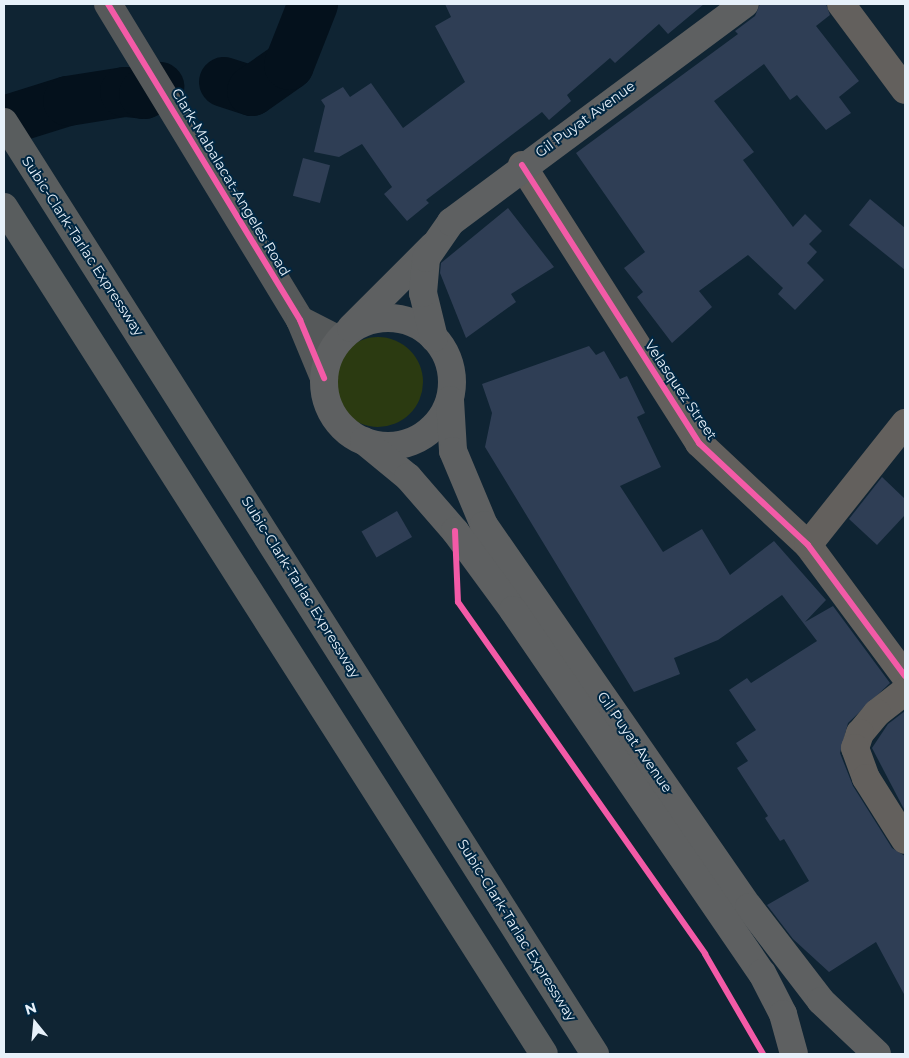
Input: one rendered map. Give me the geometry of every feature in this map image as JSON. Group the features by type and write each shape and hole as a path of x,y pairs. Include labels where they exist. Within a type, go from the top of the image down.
{"highway":[{"name":"Subic-Clark-Tarlac Expressway","path":"4,122 200,427 595,1054"},
{"path":"4,207 544,1054"}],"main road":[{"name":"Gil Puyat Avenue","path":"344,336 434,245 465,209 522,165 745,4"},
{"name":"Gil Puyat Avenue","path":"434,245 426,258 423,293 434,338"},
{"path":"386,318 412,323 434,338 449,360 450,400 437,423 416,440 390,446 364,441 333,416 324,378 344,336 386,318"},
{"name":"Gil Puyat Avenue","path":"450,400 453,450 484,525 749,907 821,1002 877,1054"},
{"name":"Gil Puyat Avenue","path":"364,441 408,477 455,531 513,610 762,973 783,1014 794,1054"}],"street":[{"name":"Clark-Mabalacat-Angeles Road","path":"108,4 294,311 324,378"},
{"path":"841,4 905,90"},
{"name":"Velasquez Street","path":"522,165 699,442 808,545 905,676"},
{"path":"294,311 344,336"},
{"path":"808,545 905,423"},
{"path":"905,691 877,712 860,732 855,748 866,778 905,840"}],"green space":[{"path":"378,337 395,341 410,350 419,365 423,382 419,399 410,414 395,423 378,427 361,423 346,414 337,399 333,382 337,365 346,350 361,341"}],"building":[{"path":"445,4 704,4 668,34 659,24 615,63 610,58 567,95 571,101 549,120 542,112 426,200 429,203 407,221 384,194 392,187 362,144 339,157 314,152 325,106 321,100 343,87 350,97 371,83 403,128 465,82 435,26 451,17"},
{"path":"760,4 826,4 830,15 816,26 859,81 839,97 851,113 826,130 797,95 790,100 764,64 714,101 754,152 743,160 793,227 805,214 822,231 809,244 817,252 807,263 824,280 795,310 778,294 783,288 748,255 699,291 712,307 672,343 637,297 643,292 624,268 645,252 576,153 738,34 735,31 755,16"},
{"path":"303,158 330,165 320,203 293,196"},
{"path":"870,199 905,228 905,270 849,225"},
{"path":"508,208 554,267 511,294 516,302 466,338 440,273 441,263"},
{"path":"589,346 596,355 604,351 620,379 627,376 645,413 637,417 661,467 620,486 663,552 702,529 730,575 774,541 826,600 805,622 833,606 890,683 848,723 840,753 853,786 892,848 905,856 905,996 876,942 829,972 793,939 767,905 809,881 784,839 780,841 765,818 768,816 737,768 748,761 736,743 756,730 729,690 747,678 751,683 817,641 782,595 718,640 674,658 680,674 634,692 485,447 492,413 482,384"},
{"path":"882,477 905,499 905,515 877,545 849,519"},
{"path":"397,511 412,537 376,557 361,532"},
{"path":"905,711 905,811 872,748 888,724"}],"waterway":[{"path":"224,82 252,91 289,65 313,4"},
{"path":"4,121 68,101 125,92 144,94 159,87"}],"cycle path":[{"path":"108,4 300,320 324,378"},
{"path":"522,165 699,443 808,545 905,676"},
{"path":"455,531 458,602 705,954 763,1054"}]}
